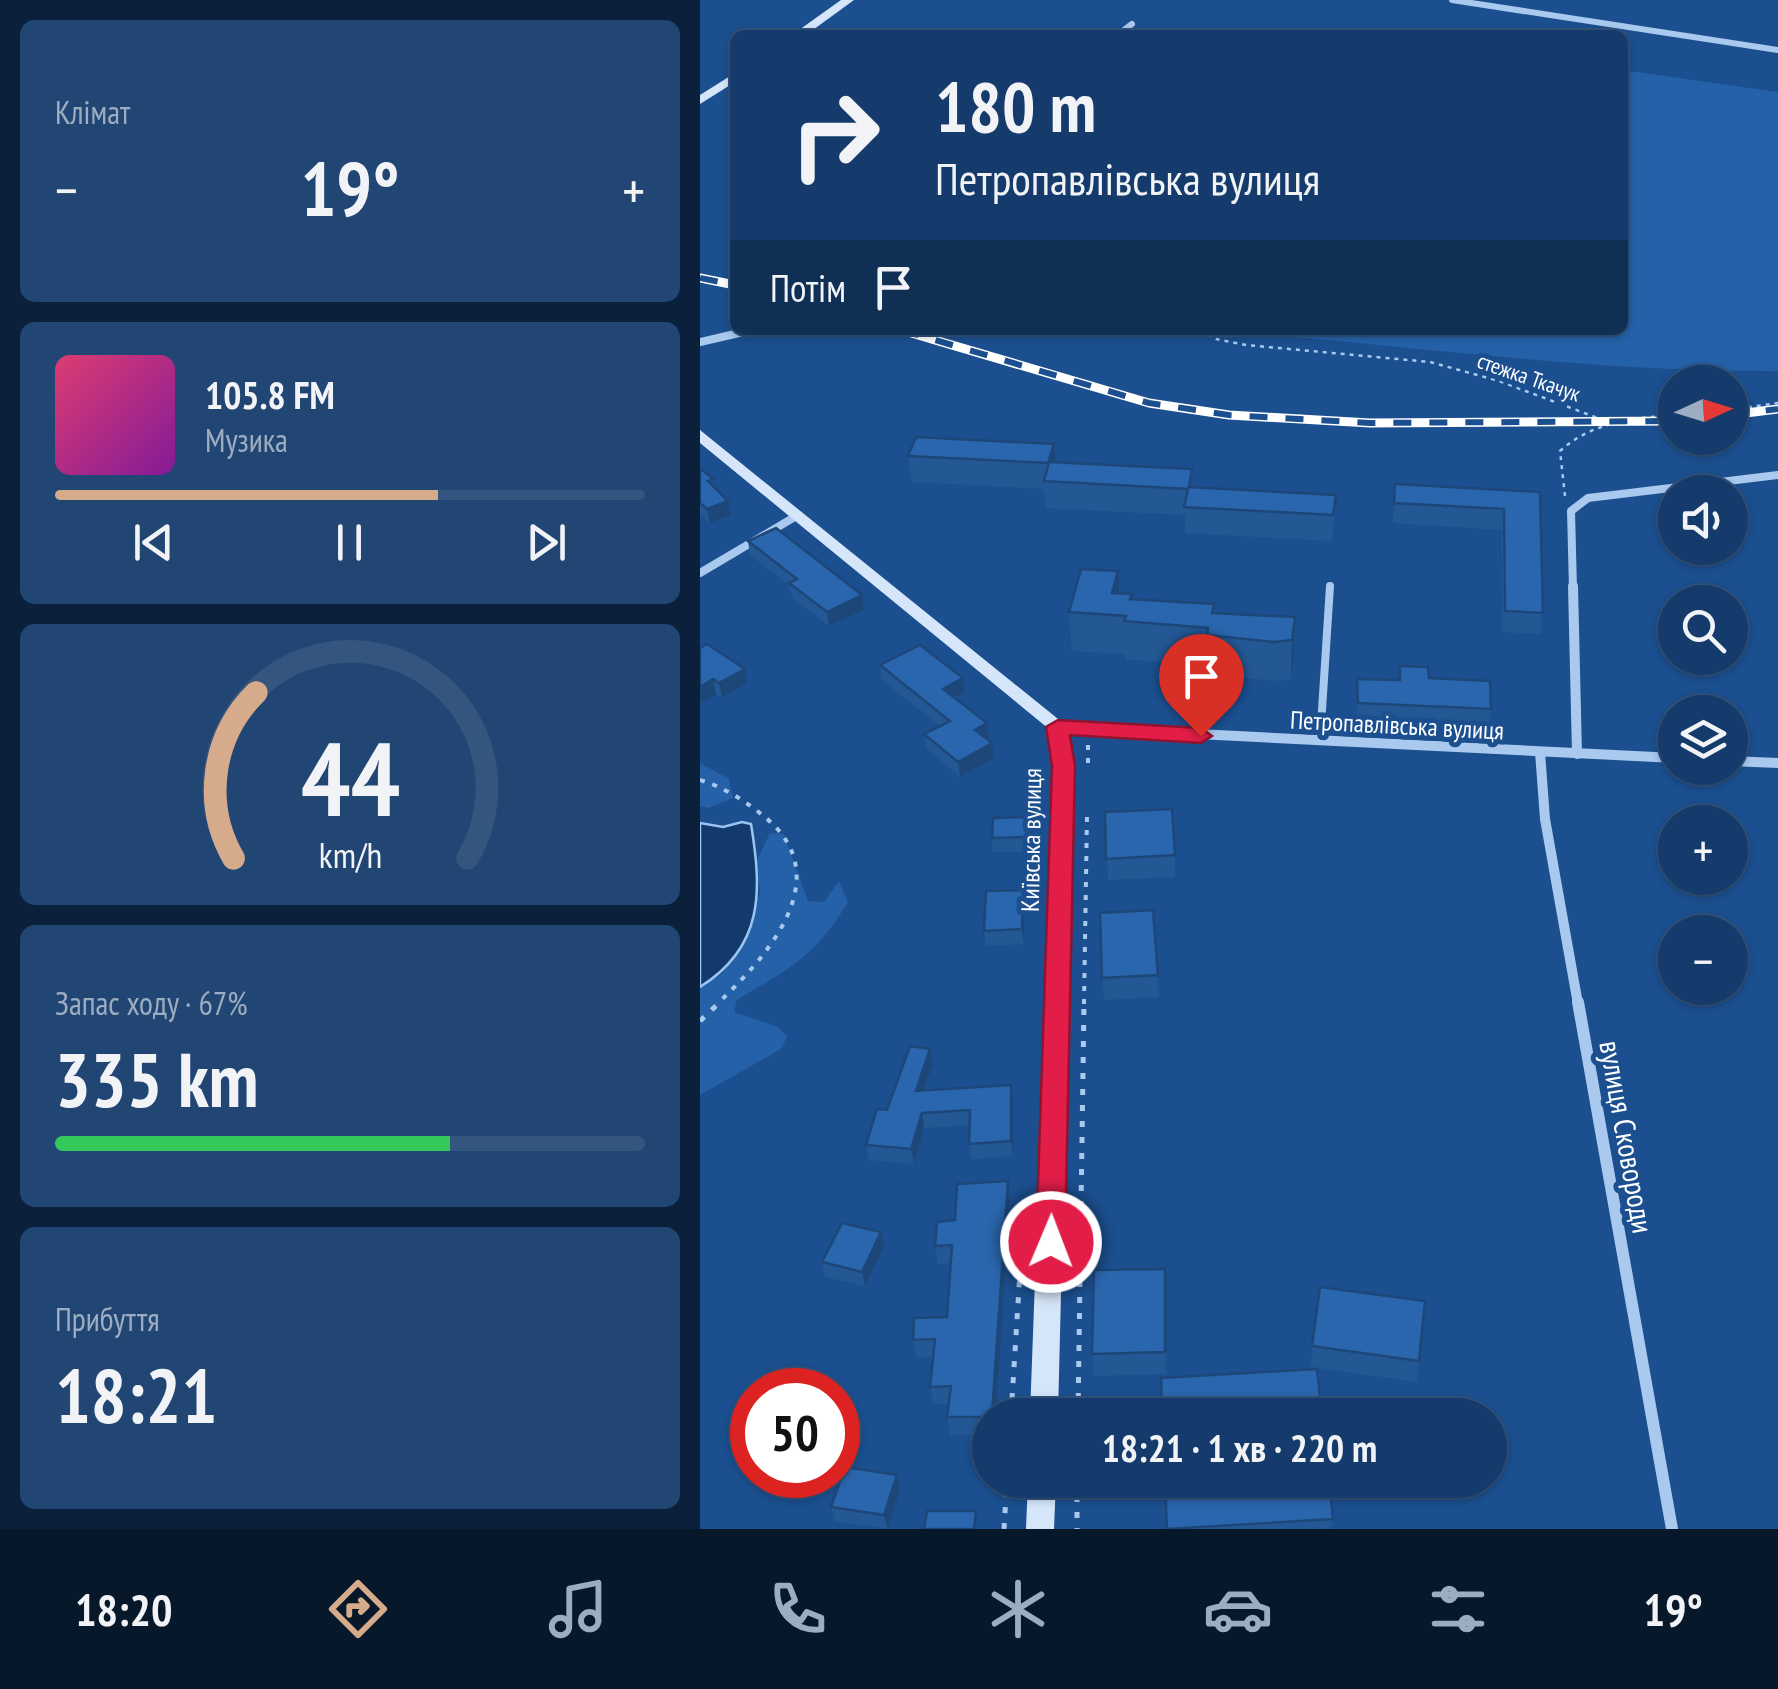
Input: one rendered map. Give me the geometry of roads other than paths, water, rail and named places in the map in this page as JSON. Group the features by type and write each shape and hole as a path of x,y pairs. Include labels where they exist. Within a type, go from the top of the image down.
{"main road":[{"path":"805,30 848,0"},
{"path":"700,100 730,80"},
{"path":"700,436 1058,727"},
{"name":"Київська вулиця","path":"1045,1398 1064,766 1058,727"},
{"path":"1040,1529 1041,1498"}],"street":[{"path":"1452,0 1778,50"},
{"path":"1124,30 1132,24"},
{"path":"700,342 730,335"},
{"path":"1577,754 1570,525 1574,507 1588,498 1778,475"},
{"path":"700,574 798,515"},
{"name":"Петропавлівська вулиця","path":"1058,727 1658,757"},
{"name":"вулиця Сковороди","path":"1540,752 1548,838 1672,1529"},
{"path":"1748,762 1778,763"}],"lane":[{"path":"1320,741 1330,586"}],"railway":[{"path":"700,278 730,284"},
{"path":"918,335 1149,403 1229,415 1370,423 1658,421"},
{"path":"1748,413 1778,409"}]}
